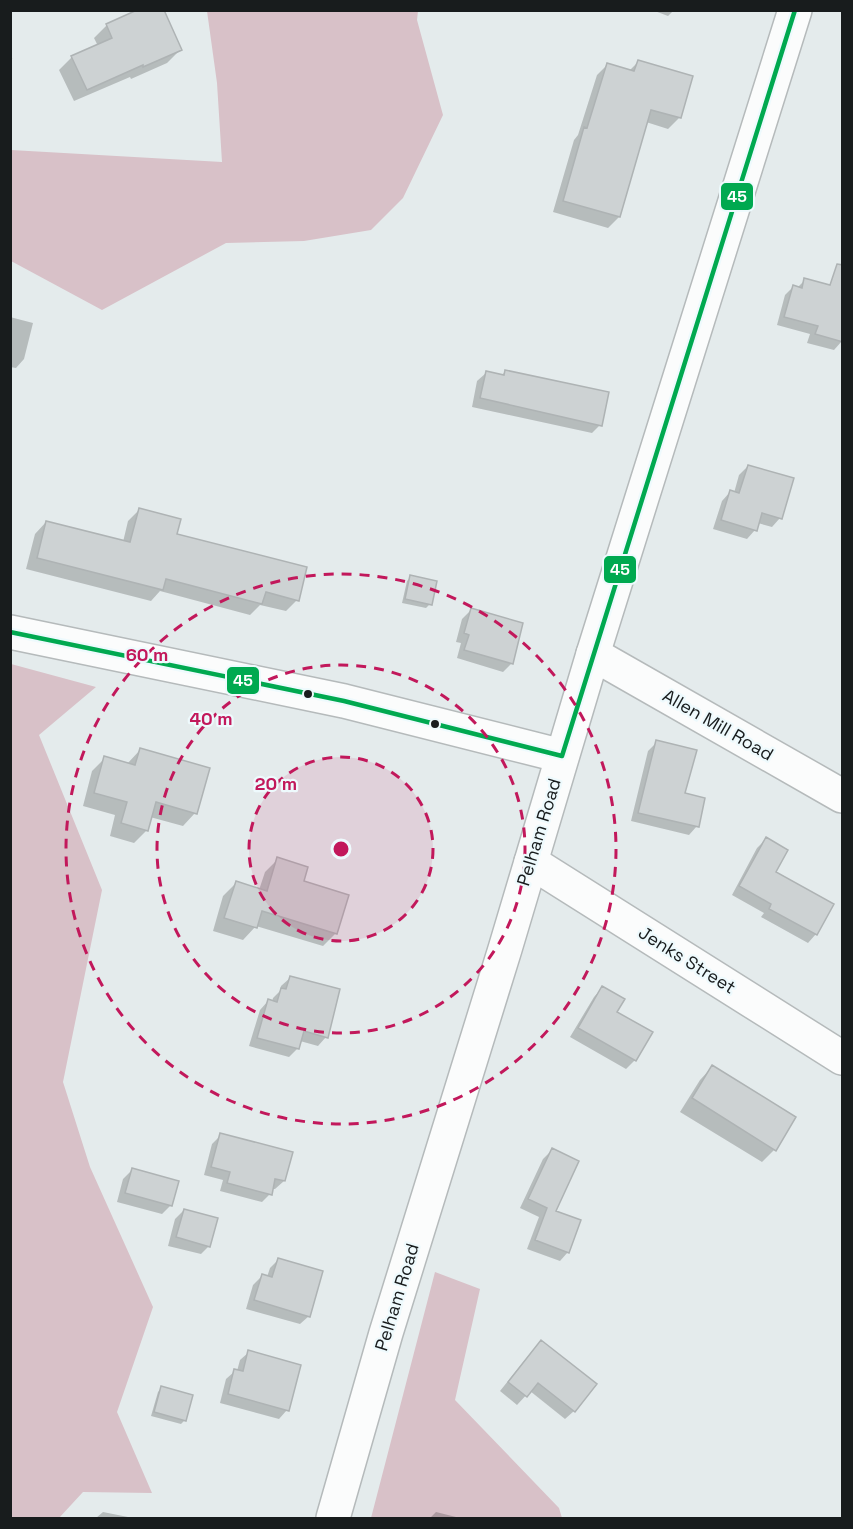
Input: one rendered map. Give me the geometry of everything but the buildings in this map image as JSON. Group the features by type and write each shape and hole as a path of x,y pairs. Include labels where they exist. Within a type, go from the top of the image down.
{"main road":[{"name":"Pelham Road","path":"333,1518 386,1333 593,654 795,10"},
{"path":"10,633 344,701 562,756"},
{"name":"Allen Mill Road","path":"593,654 843,796"},
{"name":"Jenks Street","path":"531,861 843,1058"}],"shaded area":[{"path":"207,11 418,11 417,20 443,115 403,198 371,230 304,241 226,243 102,310 11,261 11,150 222,162 217,83"},
{"path":"11,664 96,687 39,735 102,890 63,1082 90,1167 153,1307 117,1412 152,1493 83,1492 59,1518 11,1518"},
{"path":"435,1272 480,1289 455,1400 559,1508 562,1518 371,1518"}],"transit line":[{"name":"45","path":"562,756 795,10"},
{"name":"45","path":"10,632 344,701 562,756"}]}
